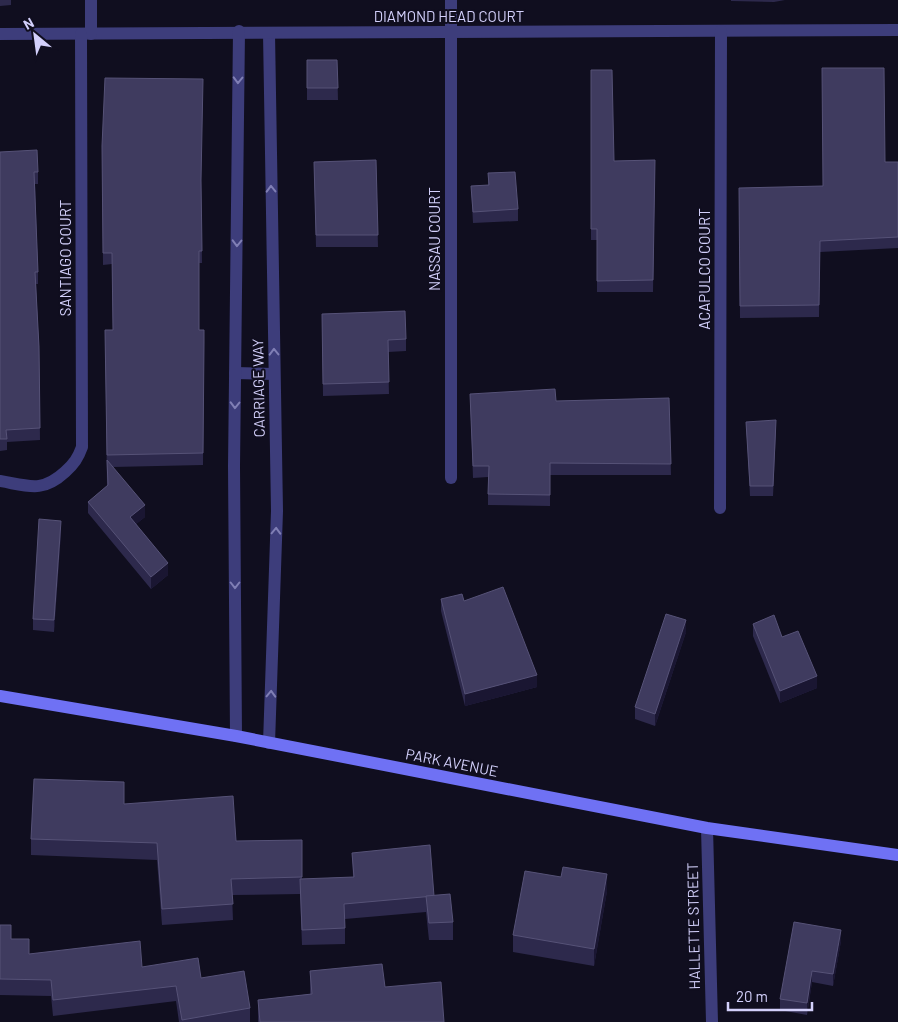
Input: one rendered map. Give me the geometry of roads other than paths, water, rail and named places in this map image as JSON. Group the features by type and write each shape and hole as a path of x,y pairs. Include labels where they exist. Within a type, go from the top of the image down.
{"main road":[{"name":"PARK AVENUE","path":"0,696 236,736 707,828 898,855"}],"street":[{"name":"SANTIAGO COURT","path":"0,481 32,486 46,486 76,461 82,447 86,34 91,0"},
{"name":"NASSAU COURT","path":"450,478 451,0"},
{"name":"DIAMOND HEAD COURT","path":"0,34 239,31 269,33 898,30"},
{"name":"CARRIAGE WAY","path":"236,736 235,373 239,31"},
{"name":"ACAPULCO COURT","path":"720,508 721,31"},
{"name":"CARRIAGE WAY","path":"269,33 276,511 269,743"},
{"path":"235,373 274,374"},
{"name":"HALLETTE STREET","path":"707,828 712,1022"}]}
